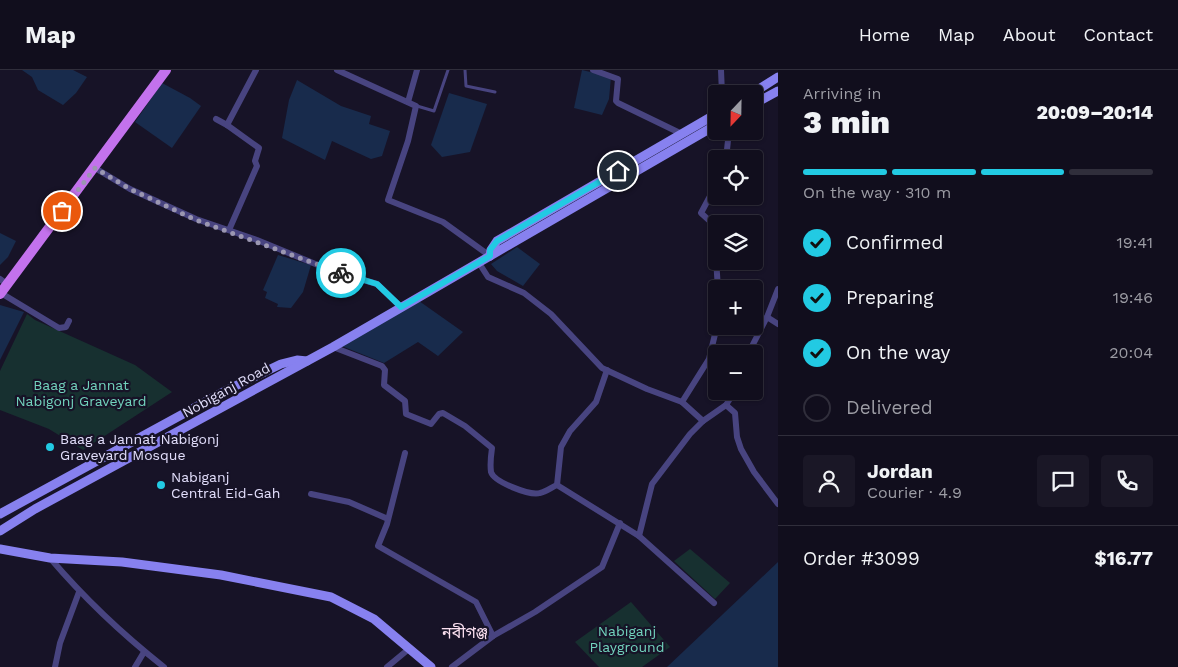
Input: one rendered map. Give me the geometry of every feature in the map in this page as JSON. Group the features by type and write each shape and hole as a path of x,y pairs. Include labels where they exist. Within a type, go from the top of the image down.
{"main road":[{"path":"0,294 4,281 95,168 166,70"},
{"path":"763,86 778,77"},
{"path":"763,99 778,91"},
{"name":"Nobiganj Road","path":"490,256 490,250 497,241 708,119"},
{"name":"Nobiganj Road","path":"0,531 35,509 333,347 708,130"},
{"name":"Nobiganj Road","path":"0,514 227,390 281,364 296,360 307,361"},
{"path":"0,549 50,558 122,562 221,575 331,597 374,619 432,667"}],"street":[{"path":"227,125 256,70"},
{"path":"337,70 416,106 408,141 388,200 443,222 490,256"},
{"path":"408,102 417,70"},
{"path":"593,70 618,79 616,101 618,103 682,134"},
{"path":"721,70 722,85"},
{"path":"216,119 259,148 255,161 257,166 229,230"},
{"path":"95,168 196,220 229,230 330,270 377,284 401,307"},
{"path":"708,200 701,213 713,225 717,280"},
{"path":"479,263 488,277 524,293 551,314 602,368 647,389 682,402 703,421"},
{"path":"753,345 767,317 778,289"},
{"path":"0,294 59,328 66,326 68,321"},
{"path":"767,317 778,324"},
{"path":"682,402 709,359 715,335"},
{"path":"333,347 382,366 385,370 384,385 405,401 406,414 431,424 439,414 443,413 486,442 492,448 491,472 495,477 517,490 534,494 541,493 557,485"},
{"path":"557,485 561,447 570,431 596,402 608,370"},
{"path":"639,536 652,484 703,421 726,405 729,400"},
{"path":"726,405 735,413 737,437 754,472 778,504"},
{"path":"405,453 388,519 378,546 476,602 493,636"},
{"path":"557,485 639,536 714,603"},
{"path":"311,494 349,502 388,519"},
{"path":"452,667 493,636 535,612 602,566 620,523"},
{"path":"50,558 79,592 144,652 164,667"},
{"path":"55,667 60,643 79,592"},
{"path":"386,667 410,648"},
{"path":"135,667 144,652"}],"lane":[{"path":"416,106 434,111 448,70"},
{"path":"465,70 466,86 495,92"}],"green space":[{"name":"Baag a Jannat Nabigonj Graveyard","path":"27,314 35,320 135,365 172,392 83,450 49,429 0,410 0,371"},
{"path":"690,549 730,583 715,599 674,561"},
{"name":"Nabiganj Playground","path":"631,602 670,647 642,667 599,667 575,642"}],"water":[{"path":"22,70 73,70 87,77 76,93 63,105 38,90 32,77"},
{"path":"582,70 611,77 609,99 602,115 574,108"},
{"path":"297,80 341,106 371,116 369,124 390,131 382,156 371,159 332,141 325,160 282,138 289,100"},
{"path":"162,83 201,106 172,148 135,122"},
{"path":"449,93 487,104 470,152 442,157 431,145"},
{"path":"0,233 16,241 8,257 0,265"},
{"path":"517,247 540,264 523,286 497,271 491,264"},
{"path":"278,255 311,265 303,292 291,308 277,307 278,304 265,298 267,292 263,290"},
{"path":"419,301 463,332 438,356 418,342 384,363 339,345"},
{"path":"0,305 24,312 0,360"},
{"path":"778,562 778,667 667,667"}],"way so far":[{"path":"62,211 95,168 130,189 196,220 257,240 341,273"}],"place":[{"name":"Baag a Jannat Nabigonj Graveyard Mosque","path":"50,447"},
{"name":"Nabiganj Central Eid-Gah","path":"161,485"}],"district":[{"name":"নবীগঞ্জ","path":"465,632"}],"route":[{"path":"341,273 377,284 401,307 490,256 490,250 497,241 618,171"}]}
